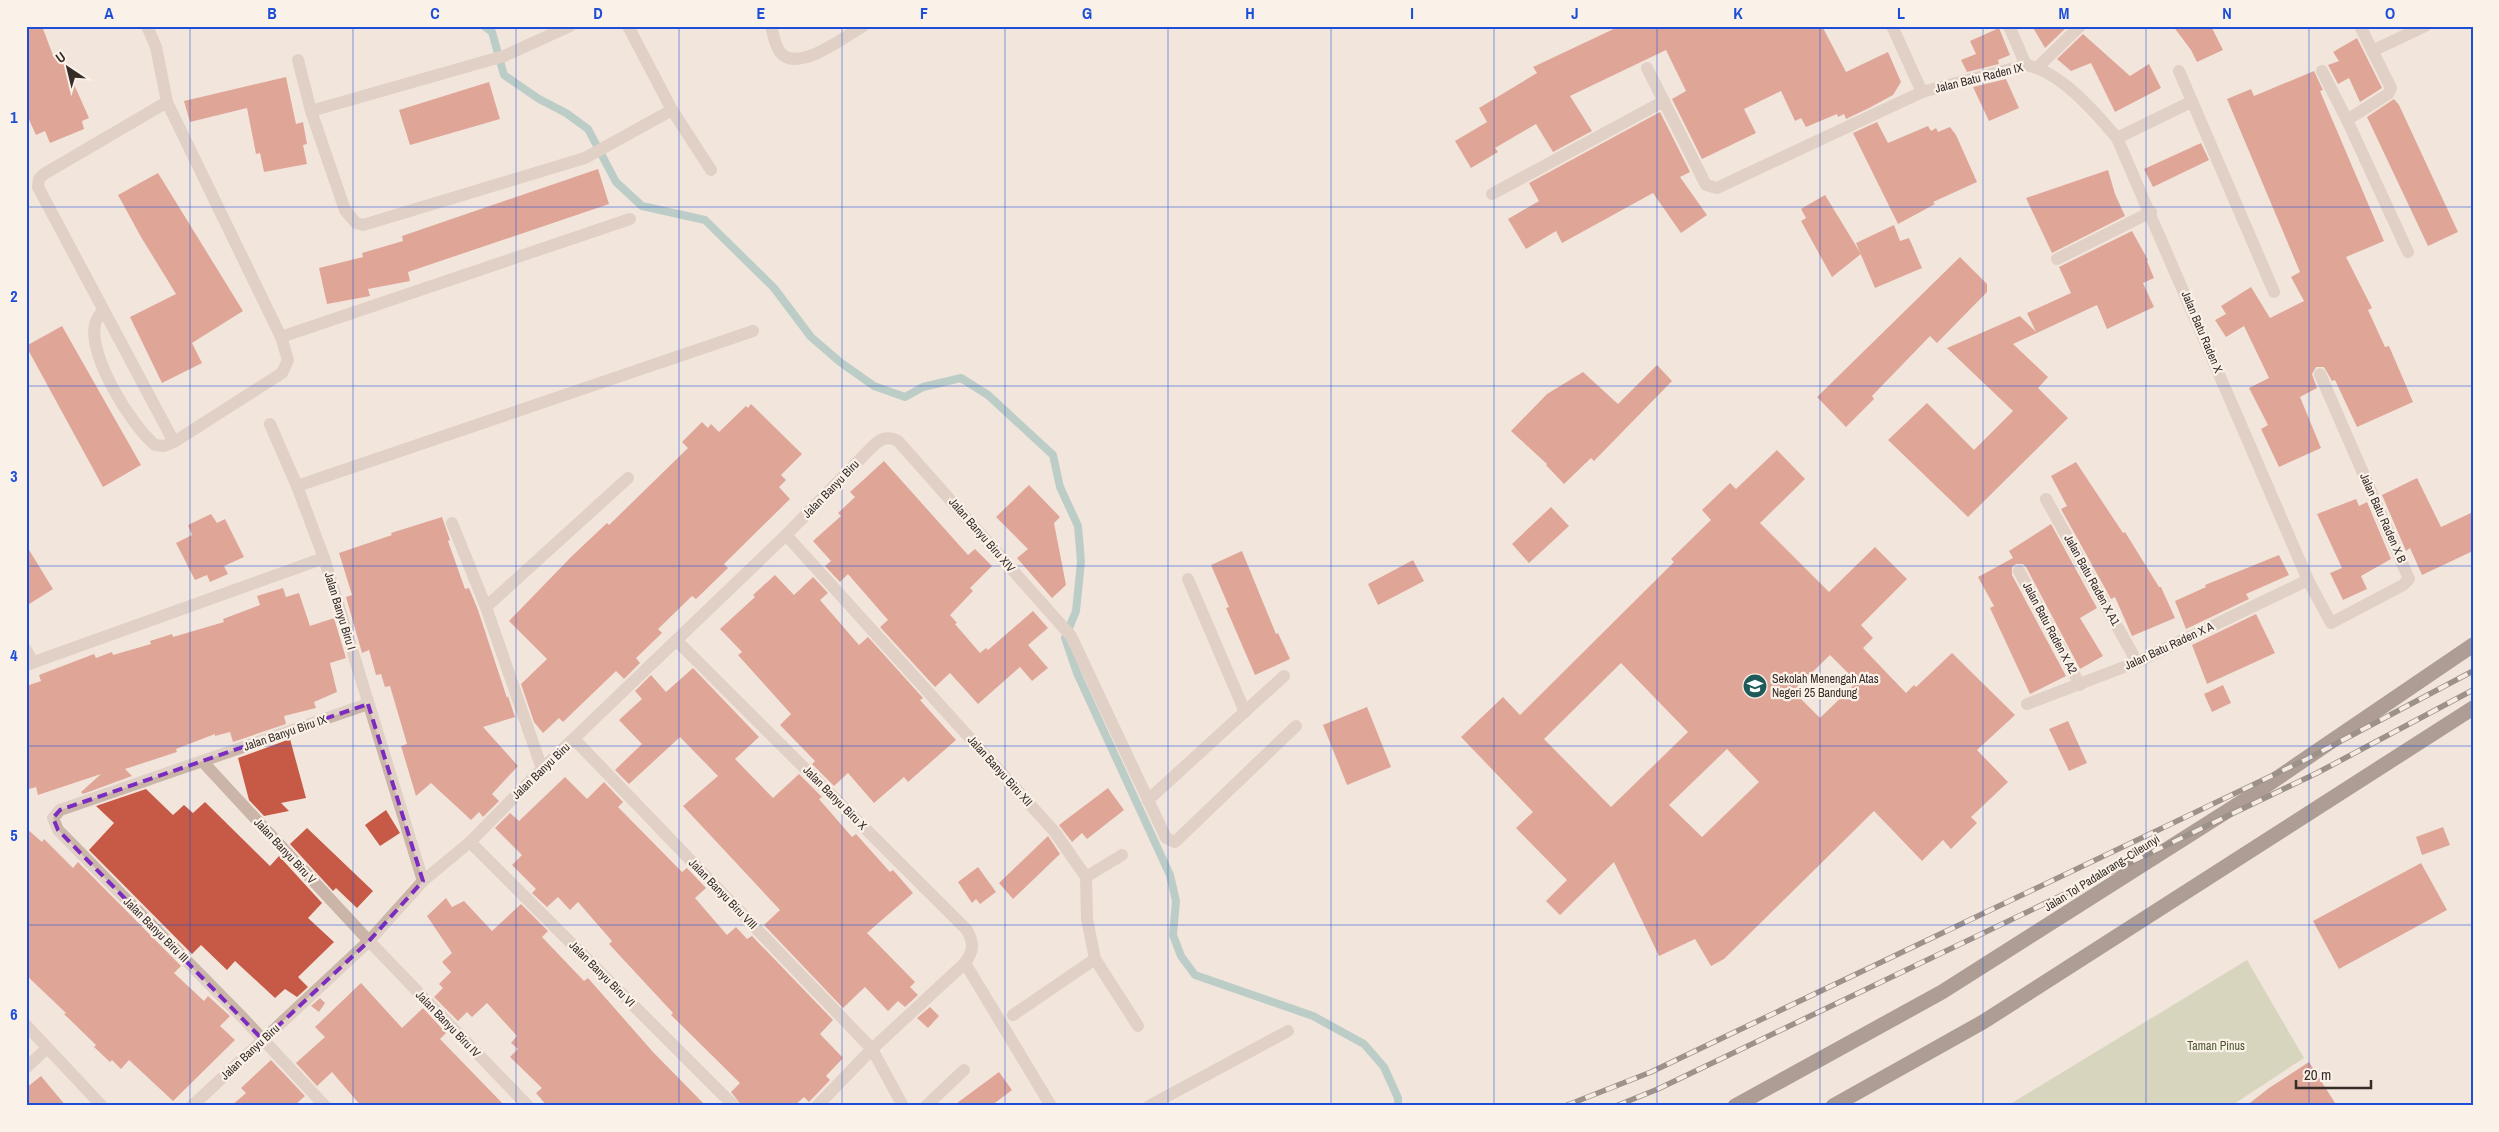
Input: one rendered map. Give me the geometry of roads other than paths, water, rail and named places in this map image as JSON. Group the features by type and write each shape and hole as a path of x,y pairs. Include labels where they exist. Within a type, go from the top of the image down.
{"highway":[{"name":"Jalan Tol Padalarang–Cileunyi","path":"1735,1106 1942,992 2251,796 2473,645"},
{"path":"1833,1106 1983,1022 2473,708"}],"street":[{"path":"102,311 95,323 96,349 131,419 155,445 164,446 174,442 282,373 288,360 282,337 168,102 156,47 146,26"},
{"path":"311,111 478,65 504,56 570,26"},
{"path":"628,26 672,110 711,170"},
{"path":"771,26 780,51 787,58 794,61 807,59 863,26"},
{"path":"1892,26 1922,92"},
{"path":"2009,26 2032,66"},
{"name":"Jalan Batu Raden IX","path":"1647,68 1706,185 1717,188 1922,92 2032,66 2080,26"},
{"path":"2347,120 2390,90 2360,26"},
{"path":"2372,51 2425,26"},
{"path":"298,60 311,111 344,210 356,223 363,225 585,158 672,110"},
{"name":"Jalan Batu Raden X","path":"2032,66 2049,73 2094,111 2117,138 2151,212 2308,580 2332,623"},
{"path":"2179,71 2274,292"},
{"path":"2322,71 2347,120 2408,252"},
{"path":"1492,194 1664,101"},
{"path":"168,102 39,178 38,187 102,311 174,442"},
{"path":"2117,138 2191,102"},
{"path":"2057,259 2151,212"},
{"path":"282,337 630,219"},
{"path":"297,486 753,331"},
{"name":"Jalan Batu Raden X B","path":"2320,374 2409,579 2403,585 2332,623"},
{"path":"270,424 297,486 324,558"},
{"name":"Jalan Banyu Biru","path":"192,1106 369,942 423,881 470,842 542,769 786,535 874,445 890,437"},
{"name":"Jalan Banyu Biru XIV","path":"890,437 898,441 1071,636 1166,838 1175,842 1296,726"},
{"path":"486,607 628,478"},
{"name":"Jalan Batu Raden X A1","path":"2046,499 2137,662"},
{"path":"452,523 486,607 542,769"},
{"name":"Jalan Banyu Biru XII","path":"786,535 1054,832 1086,877"},
{"name":"Jalan Banyu Biru I","path":"30,664 324,558 423,881"},
{"name":"Jalan Batu Raden X A2","path":"2019,571 2080,685"},
{"path":"1188,579 1245,712"},
{"name":"Jalan Batu Raden X A","path":"2026,704 2137,662 2308,580"},
{"name":"Jalan Banyu Biru X","path":"677,641 967,930 974,943 972,953 966,963"},
{"path":"26,650 30,664"},
{"path":"1148,800 1284,676"},
{"name":"Jalan Banyu Biru IX","path":"53,818 60,810 368,704"},
{"name":"Jalan Banyu Biru VIII","path":"574,739 872,1049 903,1106"},
{"name":"Jalan Banyu Biru V","path":"202,761 369,942"},
{"name":"Jalan Banyu Biru III","path":"53,818 58,830 243,1018 326,1106"},
{"name":"Jalan Banyu Biru VI","path":"470,842 734,1106"},
{"path":"1122,855 1086,877 1087,920 1095,959 1138,1026"},
{"name":"Jalan Banyu Biru IV","path":"369,942 528,1106"},
{"path":"1013,1014 1095,959"},
{"path":"816,1106 872,1049 966,963 1051,1106"},
{"path":"26,1026 102,1106"},
{"path":"1149,1106 1288,1030"},
{"path":"26,1068 46,1049"},
{"path":"926,1106 964,1070"}],"waterway":[{"path":"484,26 492,32 504,75 539,99 566,113 588,129 616,182 642,206 705,220 774,288 811,337 840,362 874,386 905,397 923,387 961,378 988,395 1053,455 1060,487 1078,526 1081,562 1076,611 1065,638 1077,673 1170,875 1176,901 1173,935 1181,956 1195,975 1313,1016 1364,1044 1384,1067 1398,1098 1398,1106"}],"railway":[{"path":"1565,1106 1651,1072 2307,759 2473,671"},
{"path":"1616,1106 1658,1089 2317,773 2473,690"}],"place":[{"name":"Sekolah Menengah Atas Negeri 25 Bandung","path":"1755,686"}],"park label":[{"name":"Taman Pinus","path":"2216,1046"}]}
